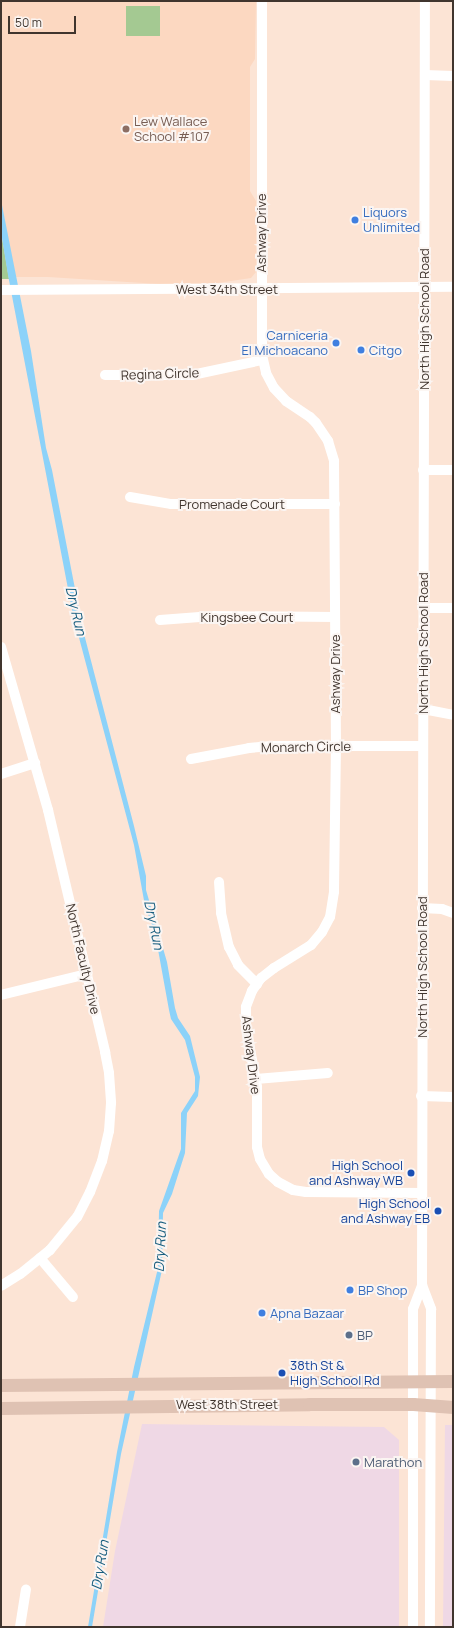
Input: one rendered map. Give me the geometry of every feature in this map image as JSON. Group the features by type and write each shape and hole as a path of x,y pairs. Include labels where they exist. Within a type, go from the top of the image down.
{"main road":[{"name":"West 38th Street","path":"1,1385 150,1382 453,1381"},
{"name":"West 38th Street","path":"1,1408 116,1405 413,1404 431,1407 453,1407"}],"street":[{"name":"Ashway Drive","path":"262,1 262,360 268,377 277,392 286,401 310,417 328,441 335,465 336,746 334,892 330,917 322,932 311,945 268,972 256,984 248,999 245,1019 256,1079 258,1151 264,1167 278,1182 293,1190 306,1192 422,1192"},
{"name":"North High School Road","path":"425,1 422,746 422,1285 431,1309 430,1627"},
{"path":"425,75 453,76"},
{"name":"West 34th Street","path":"1,290 453,288"},
{"name":"Regina Circle","path":"105,376 192,375 262,360"},
{"path":"423,470 453,470"},
{"name":"Promenade Court","path":"130,497 171,504 335,504"},
{"path":"423,608 453,608"},
{"name":"Kingsbee Court","path":"160,620 213,616 335,617"},
{"name":"North Faculty Drive","path":"1,1286 20,1274 59,1241 81,1210 97,1176 108,1136 111,1103 109,1073 48,810 2,654"},
{"path":"423,709 453,715"},
{"name":"Monarch Circle","path":"191,759 249,748 422,746"},
{"path":"1,774 35,763"},
{"path":"219,882 221,914 229,947 238,965 256,984"},
{"path":"422,908 442,909 453,913"},
{"path":"1,995 87,974"},
{"path":"256,1079 328,1073"},
{"path":"422,1096 453,1096"},
{"path":"40,1258 73,1297"},
{"name":"North High School Road","path":"413,1627 413,1309 422,1285"},
{"path":"20,1627 26,1589"}],"shaded area":[{"name":"Lew Wallace School #107","path":"1,1 256,1 255,59 250,67 250,191 256,201 256,272 251,278 211,284 159,284 48,277 15,277 1,200"},
{"path":"142,1424 384,1427 399,1440 399,1627 103,1627 115,1551"},
{"path":"445,1425 453,1425 453,1627 443,1627"}],"green space":[{"path":"126,6 160,6 160,36 126,36"},
{"path":"1,232 5,255 9,279 1,279"}],"water":[{"name":"Dry Run","path":"1,200 31,351 46,448 52,470 83,630 134,826 146,876 146,890 167,962 175,1008 178,1018 190,1036 200,1077 198,1096 187,1113 185,1153 172,1194 163,1213 162,1270 121,1454 92,1627 88,1627 117,1452 134,1367 158,1268 159,1211 181,1149 181,1113 195,1091 195,1077 185,1040 171,1019 155,933 145,906 134,845 73,615 8,275 1,232"}],"place":[{"name":"Lew Wallace School #107","path":"126,129"},
{"name":"Liquors Unlimited","path":"355,220"},
{"name":"Carniceria El Michoacano","path":"336,343"},
{"name":"Citgo","path":"361,350"},
{"name":"High School and Ashway WB","path":"411,1173"},
{"name":"High School and Ashway EB","path":"438,1211"},
{"name":"BP Shop","path":"350,1290"},
{"name":"Apna Bazaar","path":"262,1313"},
{"name":"BP","path":"349,1335"},
{"name":"38th St & High School Rd","path":"282,1373"},
{"name":"Marathon","path":"356,1462"}]}
